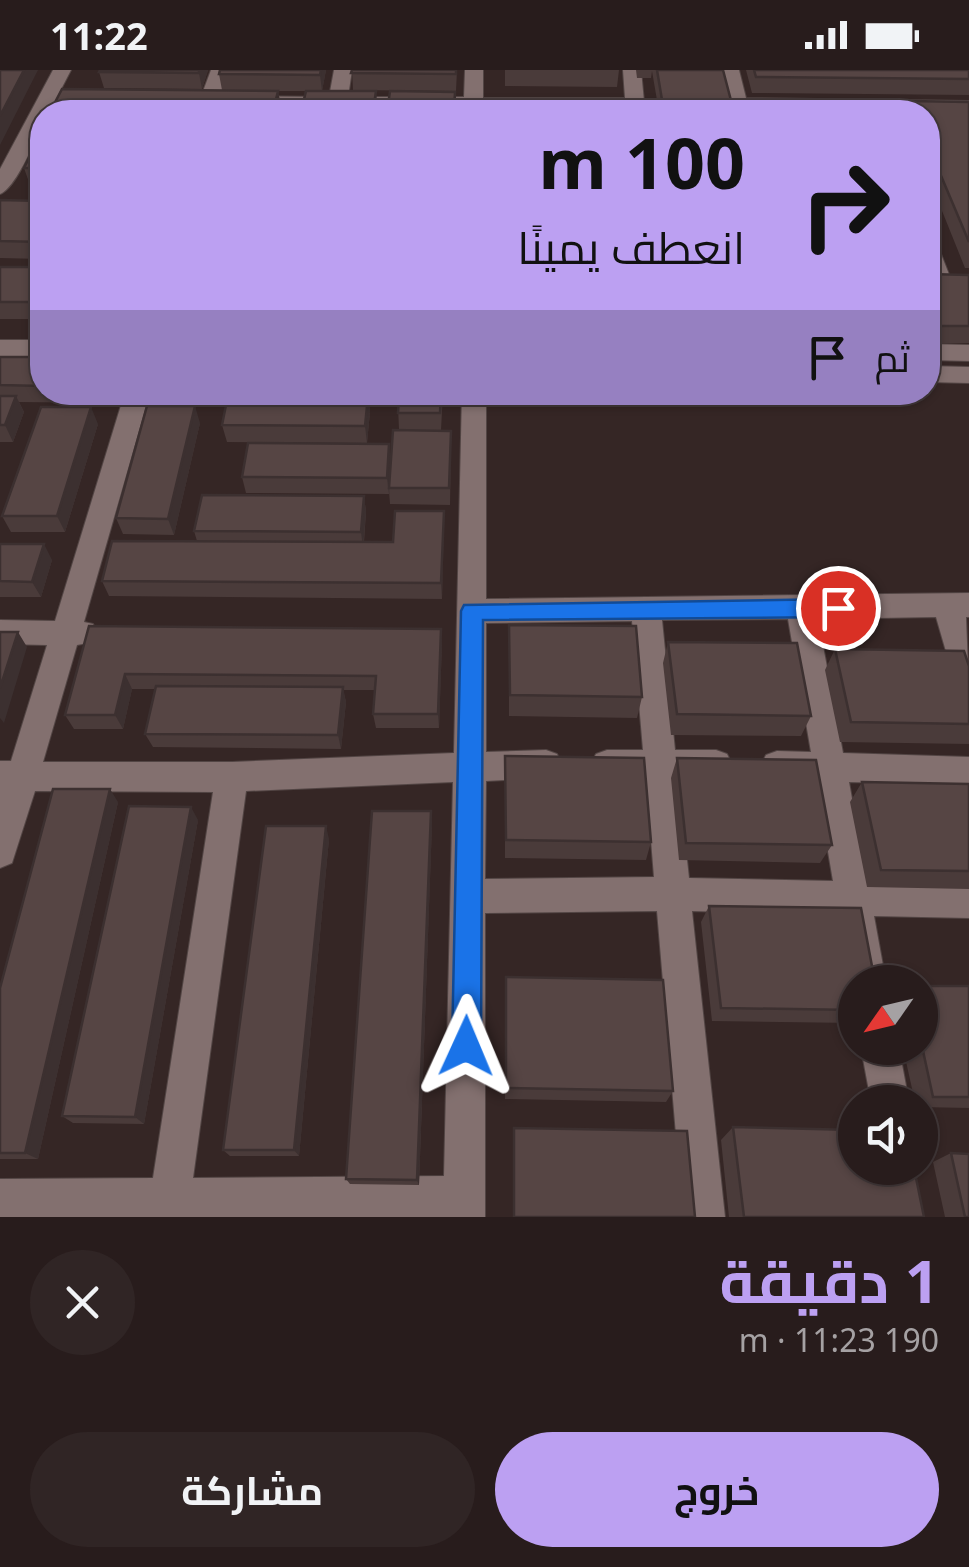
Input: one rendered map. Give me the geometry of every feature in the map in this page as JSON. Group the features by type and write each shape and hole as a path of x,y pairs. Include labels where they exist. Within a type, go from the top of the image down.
{"street":[{"path":"47,100 62,70"},
{"path":"201,100 220,70"},
{"path":"338,100 343,70"},
{"path":"473,100 474,70"},
{"path":"632,70 634,100"},
{"path":"730,70 737,100"},
{"path":"940,108 969,107"},
{"path":"5,199 30,139"},
{"path":"940,282 969,282"},
{"path":"0,348 30,348"},
{"path":"940,352 969,353"},
{"path":"940,374 969,374"},
{"path":"0,852 12,775 65,633 134,405"},
{"path":"0,1200 170,1198 464,1206 474,405"},
{"path":"433,636 472,624 646,612 958,606 969,679"},
{"path":"801,608 865,965"},
{"path":"646,612 704,1217"},
{"path":"0,632 104,633"},
{"path":"12,775 232,777 470,765 659,763 969,770"},
{"path":"170,1198 232,777"},
{"path":"468,896 672,894 969,901"}],"building":[{"path":"0,70 24,70 0,116"},
{"path":"199,70 199,73 99,72"},
{"path":"220,70 321,70 320,75 219,74"},
{"path":"456,70 456,74 351,73"},
{"path":"657,70 723,70 731,100 662,100"},
{"path":"754,70 969,70 969,79 756,77"},
{"path":"62,89 278,91 276,100 56,100"},
{"path":"306,91 376,91 375,100 304,100"},
{"path":"390,91 455,92 455,100 389,100"},
{"path":"940,102 969,102 969,242 940,173"},
{"path":"0,200 30,201 30,242 0,241"},
{"path":"0,267 30,267 30,302 0,302"},
{"path":"940,274 969,275 969,326 940,326"},
{"path":"0,357 30,357 30,386 0,385"},
{"path":"0,396 16,396 5,425 0,425"},
{"path":"226,405 367,405 365,426 222,425"},
{"path":"398,405 440,405 440,413 398,413"},
{"path":"147,406 195,406 168,519 116,518"},
{"path":"41,407 91,407 57,516 2,516"},
{"path":"393,430 451,431 449,488 389,488"},
{"path":"248,443 389,444 387,478 242,477"},
{"path":"202,495 364,496 361,532 194,531"},
{"path":"395,511 444,511 441,583 102,581 112,541 393,542"},
{"path":"0,544 44,544 32,582 0,581"},
{"path":"509,625 636,626 642,697 510,695"},
{"path":"89,626 441,629 438,714 373,714 376,676 125,674 115,715 65,715"},
{"path":"0,632 18,632 0,688"},
{"path":"668,642 797,643 811,716 677,714"},
{"path":"835,649 964,651 969,666 969,724 851,722"},
{"path":"156,686 343,687 338,735 145,734"},
{"path":"505,756 644,758 651,842 506,840"},
{"path":"677,758 816,760 832,845 686,843"},
{"path":"862,782 969,784 969,871 881,870"},
{"path":"53,789 110,789 25,1153 0,1153 0,988"},
{"path":"129,806 191,807 135,1117 62,1116"},
{"path":"372,811 431,811 417,1180 346,1179"},
{"path":"266,826 326,826 294,1150 223,1150"},
{"path":"709,906 861,908 872,965 838,965 838,1010 721,1008"},
{"path":"506,977 663,980 673,1091 506,1088"},
{"path":"938,986 969,986 969,1097 938,1097 938,1085 930,1085 926,1065 938,1065"},
{"path":"733,1127 838,1130 838,1185 917,1185 924,1217 744,1217"},
{"path":"514,1128 687,1131 695,1217 514,1217"},
{"path":"951,1153 969,1154 969,1217 965,1217"}],"route":[{"path":"466,1046 472,611 838,608"}]}
